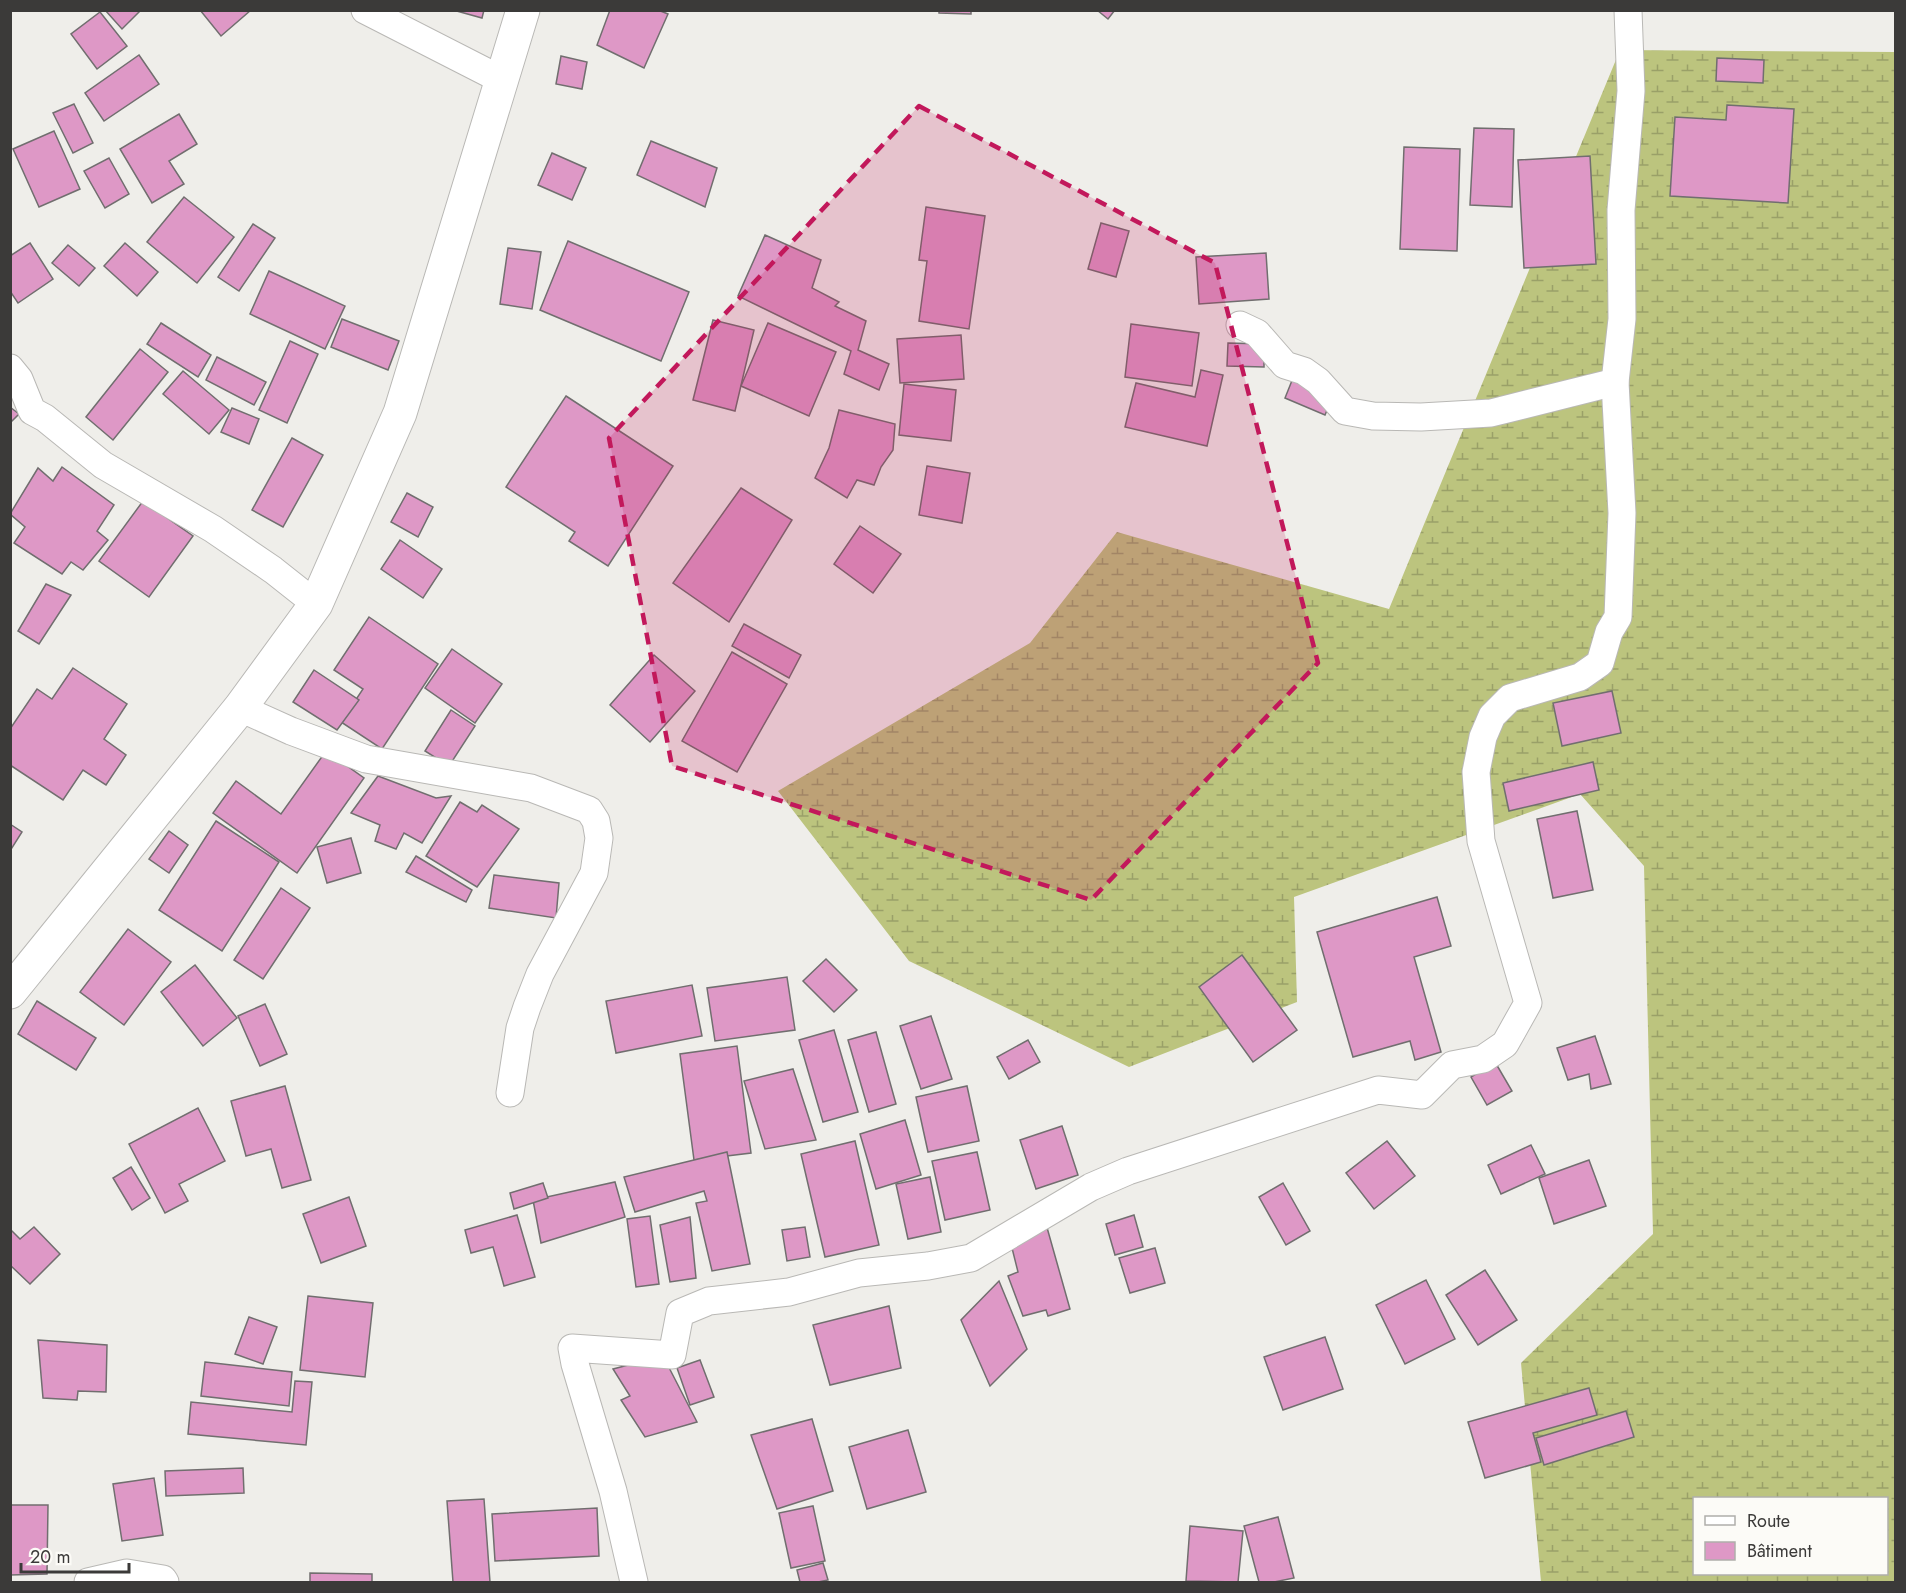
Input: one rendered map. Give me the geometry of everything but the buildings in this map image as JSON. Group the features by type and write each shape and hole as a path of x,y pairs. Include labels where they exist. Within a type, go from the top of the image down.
{"street":[{"path":"365,10 502,81"},
{"path":"10,993 240,708 316,604 400,413 523,10"},
{"path":"634,1582 613,1491 572,1348 672,1354 680,1313 709,1301 789,1292 859,1273 928,1266 971,1258 1090,1187 1128,1171 1378,1090 1422,1095 1452,1065 1483,1059 1505,1044 1528,1003 1481,841 1476,772 1483,737 1492,716 1510,698 1580,677 1600,663 1609,632 1618,617 1622,513 1615,382 1622,318 1621,210 1631,91 1628,10"},
{"path":"1240,325 1257,333 1285,365 1304,371 1318,381 1345,411 1373,416 1421,417 1491,413 1615,382"},
{"path":"10,368 19,379 32,411 45,418 103,465 213,529 273,570 316,604"},
{"path":"240,708 291,731 366,759 531,788 589,810 596,821 599,838 594,873 540,974 527,1007 516,1049 510,1093"},
{"path":"88,1582 127,1573 163,1579 165,1582"}],"highlighted area":[{"path":"919,106 1215,263 1318,663 1091,900 672,766 609,438"}],"green space":[{"path":"1620,50 1895,52 1895,1582 1541,1582 1521,1363 1653,1234 1644,866 1580,794 1294,897 1297,1002 1129,1067 909,961 778,791 1030,643 1117,532 1389,609"}]}
